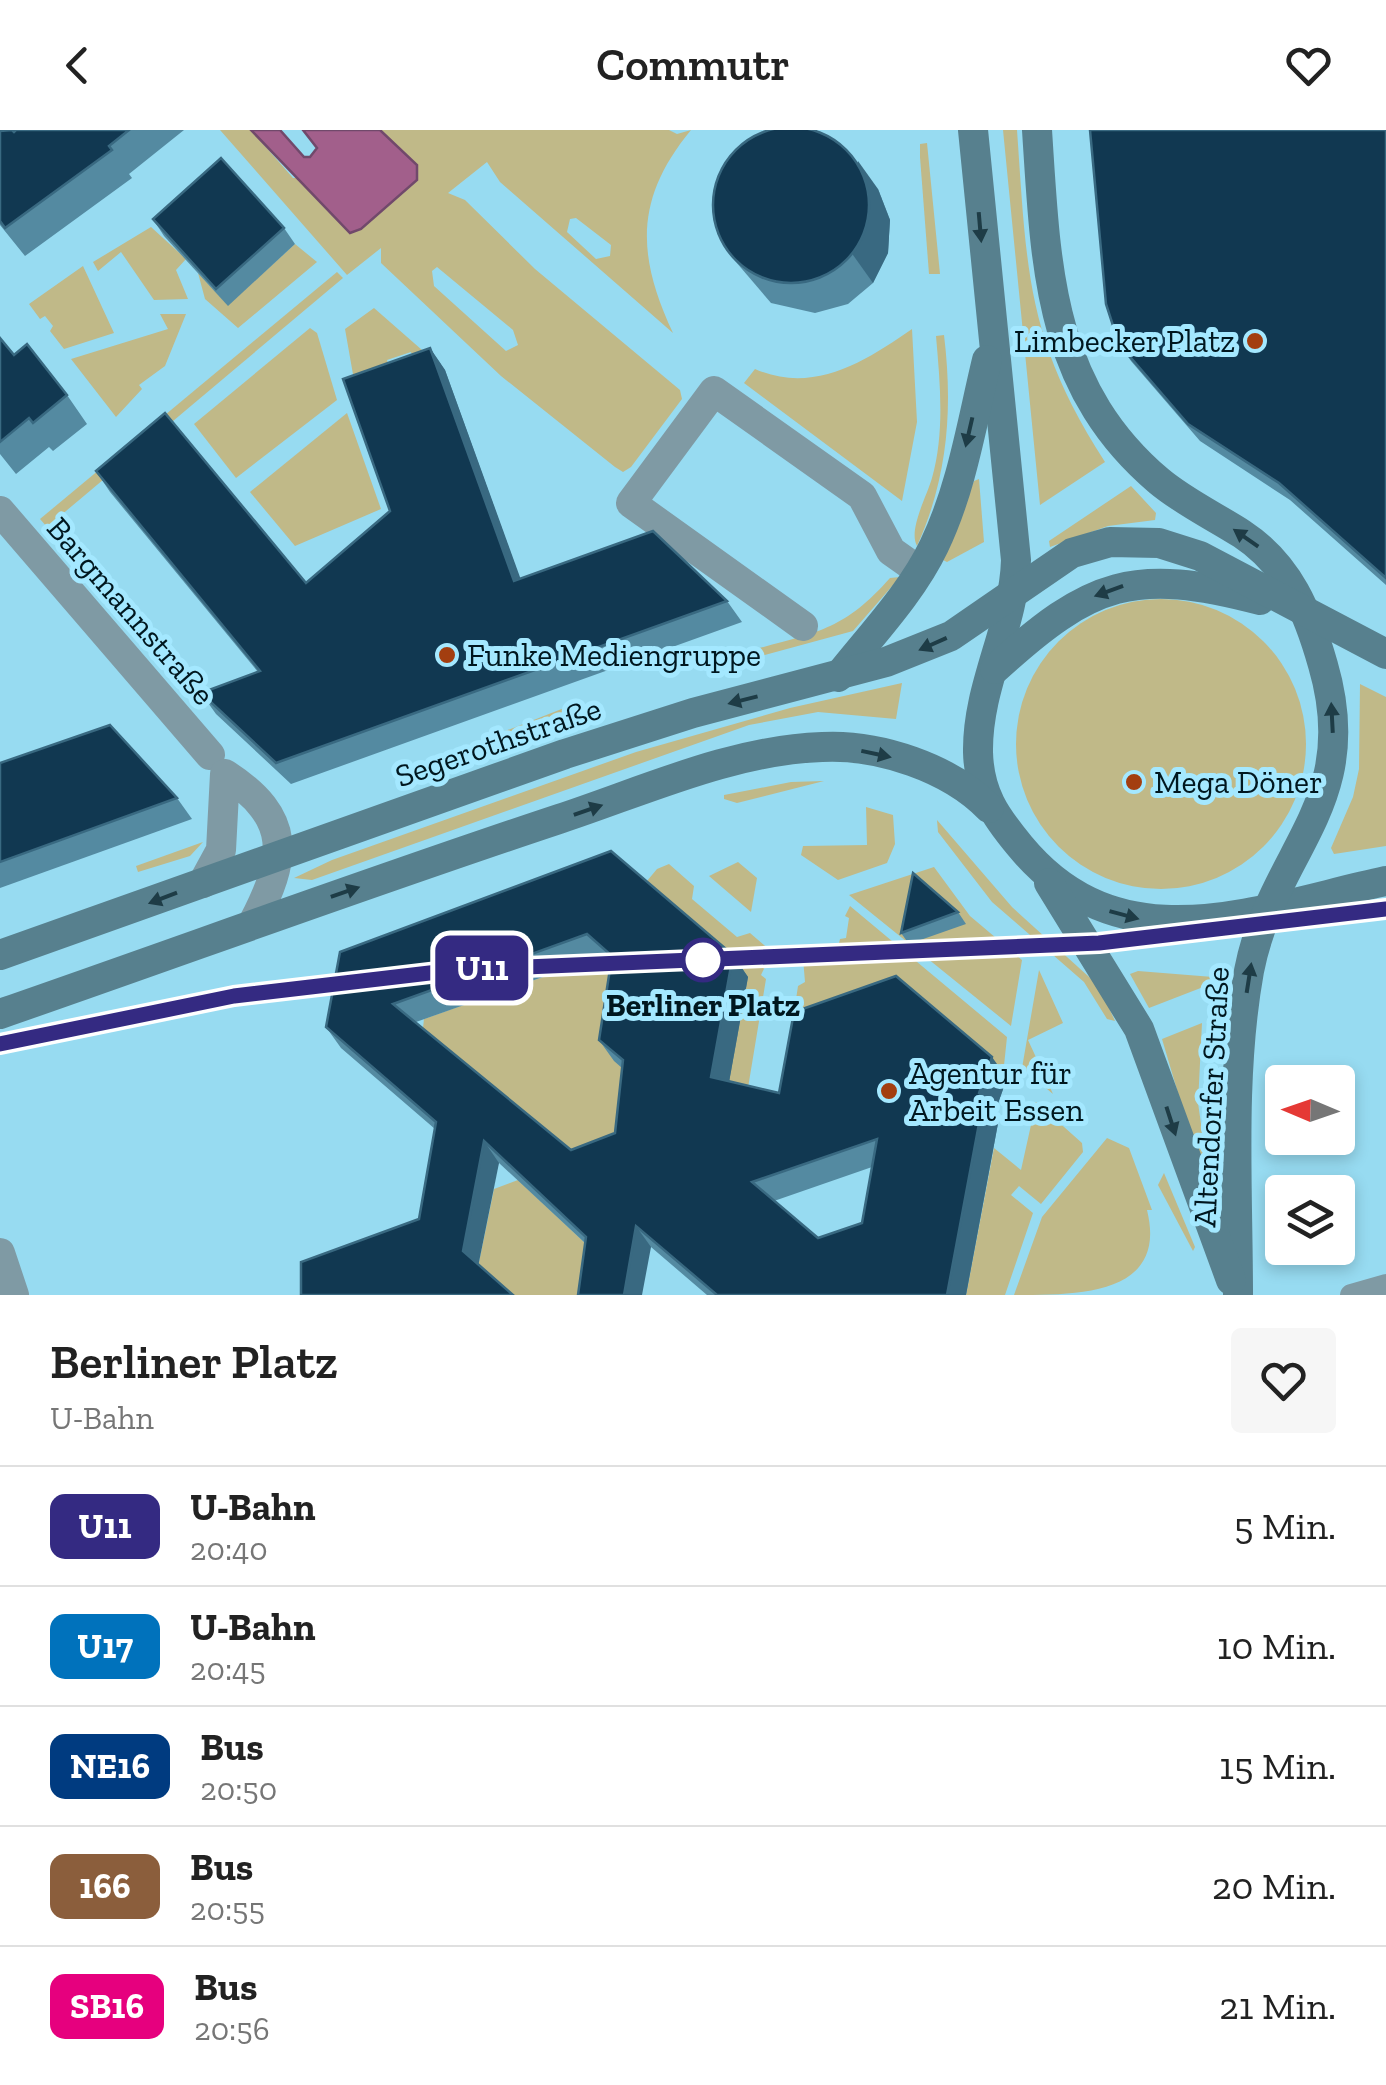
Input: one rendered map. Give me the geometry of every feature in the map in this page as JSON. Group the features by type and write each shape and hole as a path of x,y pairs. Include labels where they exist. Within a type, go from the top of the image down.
{"main road":[{"path":"973,130 1016,543 1015,592 991,672 978,750 989,808"},
{"path":"1037,130 1052,306 1081,383 1098,411 1148,470 1270,557 1307,612 1332,700 1332,767 1321,807 1270,906"},
{"path":"838,677 912,582 934,546 952,502 992,338"},
{"name":"Segerothstraße","path":"0,955 693,712 838,677 941,640 1072,554 1110,542 1140,540 1200,556 1307,612"},
{"path":"991,672 1063,613 1128,584 1193,584 1307,612 1386,654"},
{"path":"0,1014 252,924 766,753 825,746 891,757 948,777 989,808 1040,868 1098,906 1151,921 1206,921 1386,881"},
{"name":"Altendorfer Straße","path":"1040,868 1139,1029 1237,1295"},
{"name":"Altendorfer Straße","path":"1237,1295 1244,1020 1249,971 1270,906"}],"street":[{"path":"803,626 631,503 714,391 862,496 891,551 908,563"},
{"name":"Bargmannstraße","path":"0,512 210,755"},
{"path":"203,883 220,850 225,774 260,800 273,821 281,856 271,889 252,924"},
{"path":"0,1252 14,1295"}],"lane":[{"path":"1351,1295 1386,1285"}],"shaded area":[{"path":"220,130 251,130 293,178 417,179 417,165 380,130 669,130 677,134 691,130 659,180 647,228 653,278 673,333 500,182 487,162 448,193 465,200 535,269 680,390 682,399 631,467 623,472 501,376 381,263 381,248 347,275","holes":["576,218 611,245 610,256 596,259 567,232 570,219","437,267 513,330 518,345 506,351 434,286 432,271"]},
{"path":"251,130 280,130 304,157 310,157 317,148 303,130 380,130 417,165 417,180 361,229 350,233"},
{"path":"1003,130 1017,130 1028,265 1045,340 1059,378 1105,462 1040,505"},
{"path":"927,143 940,274 929,274 920,157 920,144"},
{"path":"151,227 186,259 176,270 188,299 154,300 121,252 98,271 93,262"},
{"path":"295,244 317,262 238,328 205,299 198,273 228,305"},
{"path":"83,266 114,333 64,349 50,331 53,326 45,316 40,319 29,304"},
{"path":"337,272 343,278 47,527 40,519"},
{"path":"374,308 430,357 416,365 411,352 387,360 392,376 354,380 345,329"},
{"path":"160,314 186,314 165,366 139,385 142,389 116,417 71,359 168,329"},
{"path":"310,328 317,333 337,400 236,478 194,424"},
{"path":"912,329 917,422 902,501 744,383 755,369 798,378 838,371"},
{"path":"944,335 946,442 936,494 917,546 916,522 932,478 939,443 936,336"},
{"path":"347,413 381,509 295,546 250,492"},
{"path":"979,479 984,542 947,562 943,560 974,481"},
{"path":"1131,486 1156,513 1155,520 1108,526 1050,547 1049,541"},
{"path":"900,577 853,631 750,659 749,651 810,634 842,620 890,578"},
{"path":"1161,599 1189,601 1217,610 1264,641 1295,688 1304,716 1304,772 1295,800 1264,847 1217,878 1189,887 1161,889 1133,887 1105,878 1058,847 1027,800 1018,772 1016,744 1018,716 1027,688 1058,641 1105,610 1133,601"},
{"path":"902,683 896,719 818,712 749,725 312,880 294,878 332,860 636,752 790,708"},
{"path":"1360,684 1386,697 1386,846 1334,854 1331,848 1353,797 1359,769"},
{"path":"577,703 588,706 581,717 490,750 441,756"},
{"path":"824,781 737,803 724,799 724,795 791,782"},
{"path":"866,807 893,815 895,844 887,863 838,880 801,855 803,846 867,845"},
{"path":"937,820 1012,907 1099,986 1115,1021 1107,1019 1084,982 992,902 938,832"},
{"path":"203,842 190,856 138,872 136,866"},
{"path":"738,862 757,878 751,912 709,876"},
{"path":"669,864 694,886 692,899 737,937 750,933 772,952 761,975 766,979 745,1106 726,1100 642,887 657,869"},
{"path":"934,867 970,916 1022,960 1011,1026 849,895"},
{"path":"850,906 1007,1037 1003,1075 799,1011 795,1006 798,986 805,982 803,958 818,952 834,965 840,939 846,938 849,918 845,916"},
{"path":"602,956 627,977 638,1082 630,1154 586,1172 422,1037 424,1019"},
{"path":"1039,970 1063,1023 1028,1040 1053,1094 1022,1068"},
{"path":"1138,971 1213,977 1211,984 1149,1008 1130,974"},
{"path":"1202,1023 1198,1103 1209,1179 1204,1181 1162,1039"},
{"path":"1036,1102 1082,1143 1083,1152 1041,1204 1019,1186 1011,1195 1033,1213 1005,1295 966,1295 994,1148 1021,1170 1031,1125 1014,1111"},
{"path":"1107,1138 1129,1148 1152,1210 1147,1210 1150,1238 1144,1259 1132,1274 1091,1291 1014,1295 1042,1217"},
{"path":"1164,1173 1195,1247 1193,1251 1158,1185"},
{"path":"518,1180 601,1258 596,1295 504,1295 477,1272 494,1189"}],"building":[{"path":"791,127 821,133 846,150 863,175 869,205 863,235 846,260 821,277 791,283 761,277 736,260 719,235 713,205 719,175 736,150 761,133"},
{"path":"129,130 109,146 112,150 5,228 0,221 0,131"},
{"name":"Limbecker Platz","path":"1090,130 1386,130 1386,578 1279,483 1188,424 1119,344 1106,304"},
{"path":"221,158 284,228 216,289 153,219"},
{"path":"0,338 14,355 27,344 67,395 33,423 29,418 0,442"},
{"name":"Funke Mediengruppe","path":"430,348 514,581 653,531 727,601 276,763 201,693 260,671 96,471 165,413 306,583 390,511 343,379"},
{"path":"110,725 177,798 0,862 0,763"},
{"name":"Agentur für Arbeit Essen","path":"611,851 733,955 711,1077 779,1093 794,1012 896,976 992,1057 979,1093 984,1097 947,1295 717,1295 636,1226 624,1295 578,1295 586,1237 484,1141 463,1251 513,1295 301,1295 301,1262 419,1219 436,1122 326,1027 340,952","holes":["587,934 612,956 599,1040 623,1060 615,1133 571,1150 393,1004","877,1139 862,1223 818,1238 752,1182"]},
{"path":"913,873 958,912 901,933"}],"metro line":[{"name":"U11","path":"0,1044 234,996 455,970 1099,943 1184,936 1386,909"}],"place":[{"name":"Limbecker Platz","path":"1255,341"},
{"name":"Funke Mediengruppe","path":"447,655"},
{"name":"Mega Döner","path":"1134,782"},
{"name":"Berliner Platz","path":"703,960"},
{"name":"Agentur für Arbeit Essen","path":"889,1091"}]}
